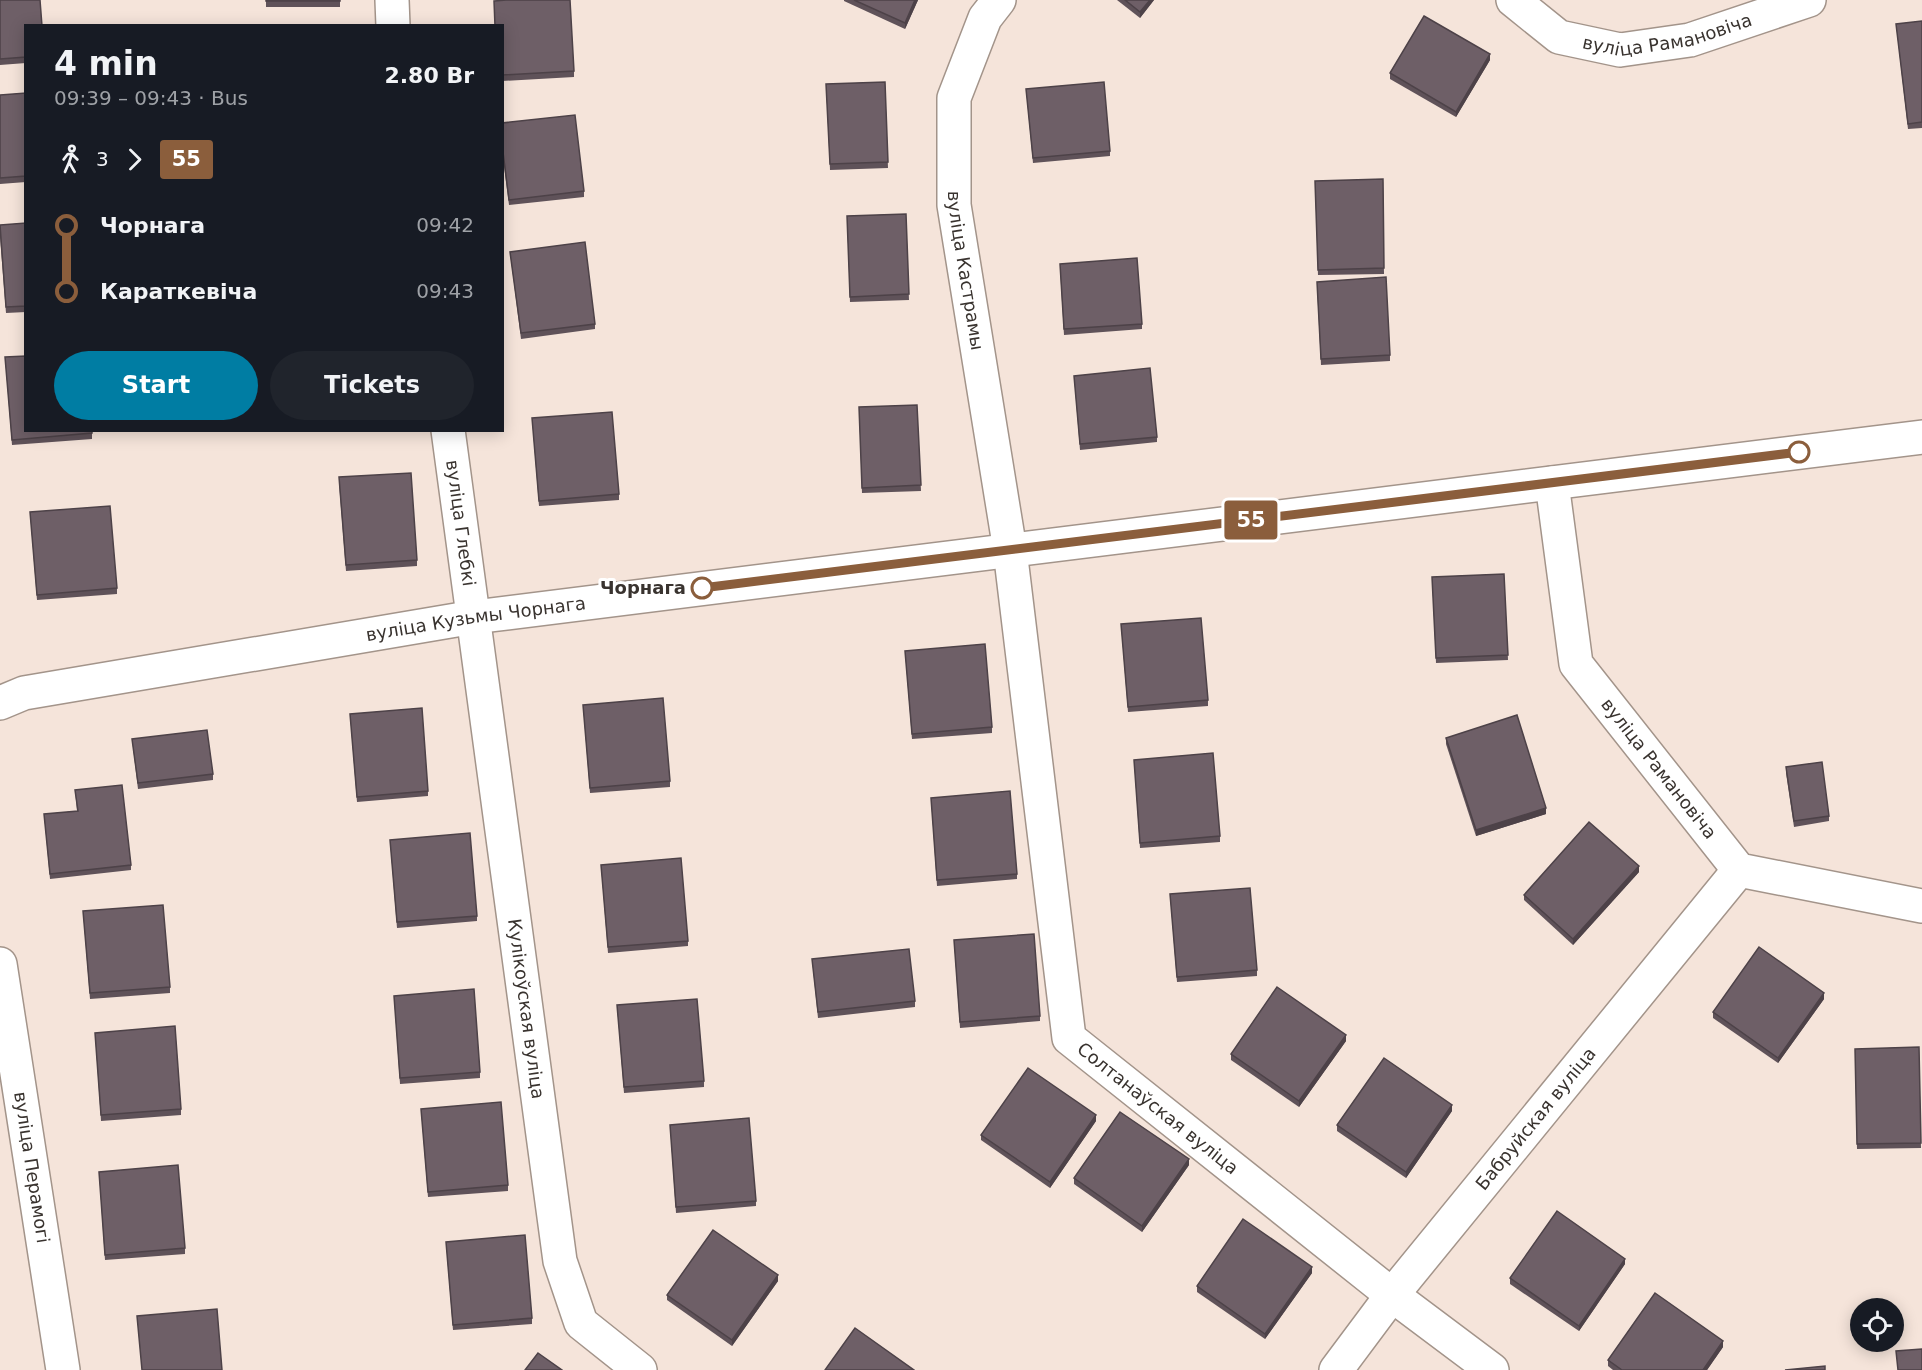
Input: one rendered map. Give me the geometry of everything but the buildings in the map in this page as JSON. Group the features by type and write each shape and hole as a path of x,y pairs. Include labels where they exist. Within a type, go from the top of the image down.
{"street":[{"path":"392,0 393,24"},
{"name":"вуліца Кастрамы","path":"999,0 985,18 954,98 954,205 1010,550"},
{"name":"вуліца Рамановіча","path":"1513,0 1559,36 1620,50 1690,39 1809,0"},
{"name":"вуліца Глебкі","path":"448,432 474,617"},
{"name":"вуліца Кузьмы Чорнага","path":"0,703 24,693 474,617 1922,437"},
{"name":"вуліца Рамановіча","path":"1551,483 1576,664 1739,870"},
{"name":"Солтанаўская вуліца","path":"1010,550 1070,1038 1392,1295 1492,1370"},
{"name":"Кулікоўская вуліца","path":"474,617 560,1261 581,1323 640,1370"},
{"path":"1739,870 1922,906"},
{"name":"Бабруйская вуліца","path":"1336,1370 1392,1295 1739,870"},
{"name":"вуліца Перамогі","path":"0,964 63,1370"}],"bus line":[{"name":"55","path":"702,588 1799,452"}],"place":[{"name":"Чорнага","path":"702,588"}]}
